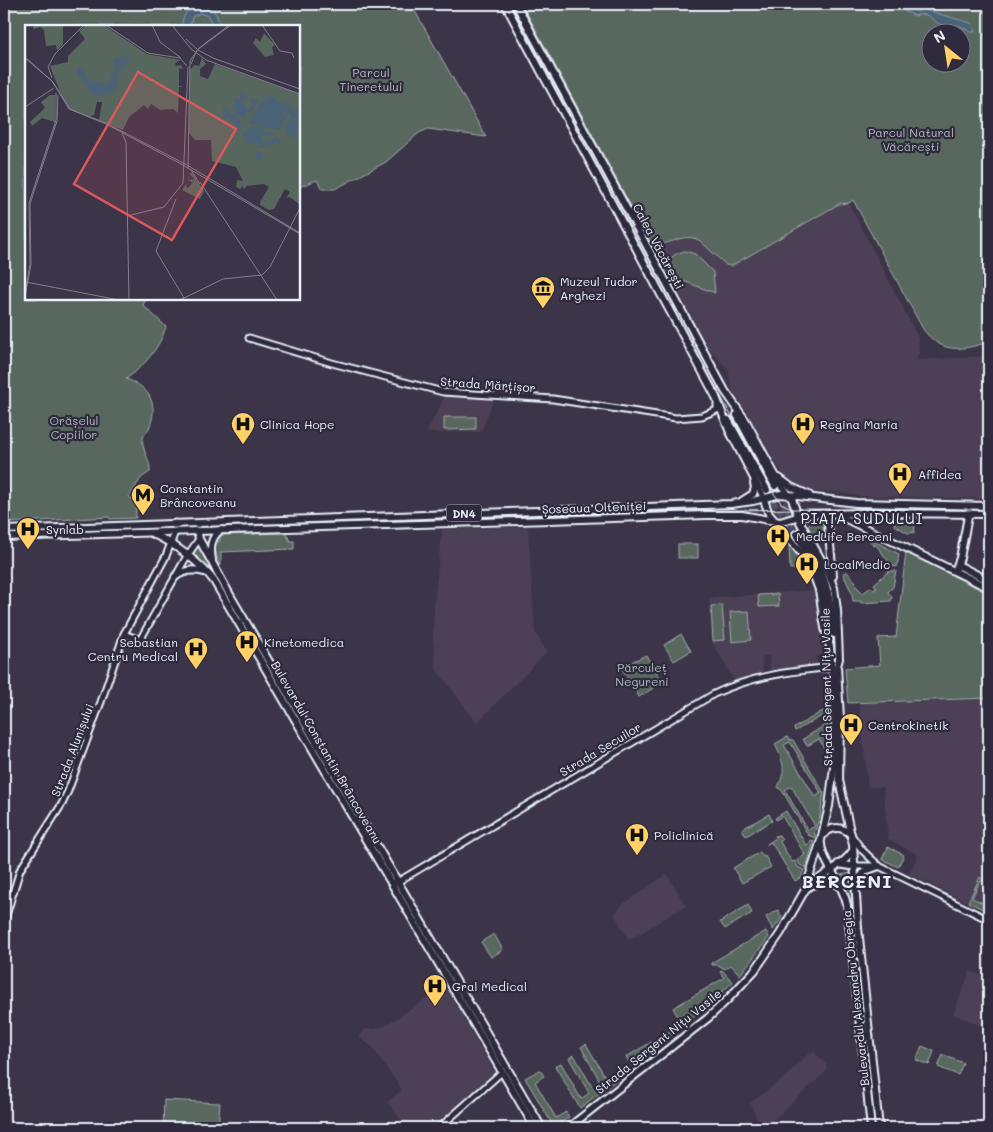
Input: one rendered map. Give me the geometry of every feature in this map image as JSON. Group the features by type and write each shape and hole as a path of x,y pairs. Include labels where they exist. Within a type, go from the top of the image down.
{"main road":[{"name":"Calea Văcărești","path":"505,4 716,397 764,498"},
{"name":"Calea Văcărești","path":"516,4 725,391 746,422 781,486 789,495"},
{"path":"644,265 654,260"},
{"path":"725,391 775,486"},
{"path":"716,397 766,490"},
{"path":"731,504 746,499 754,492 755,485 746,463"},
{"path":"774,473 791,487 817,499"},
{"name":"Șoseaua Olteniței","path":"4,530 175,522 731,504 776,494 817,499 969,510 989,514"},
{"path":"789,495 795,504 798,517"},
{"path":"764,498 769,514 774,521"},
{"name":"Șoseaua Olteniței","path":"4,537 707,515 742,515 786,522 798,517 835,513 969,510 989,506"},
{"path":"957,568 969,510"},
{"path":"835,513 957,568 989,580"},
{"path":"827,514 834,588"},
{"name":"Strada Sergent Nițu Vasile","path":"568,1128 694,1029 728,999 763,958 789,919 805,890 821,839 831,798 835,757 834,666 839,658 838,621 834,588 822,559 798,517"},
{"name":"Strada Sergent Nițu Vasile","path":"774,521 799,550 815,578 824,628 834,666 840,718 839,780 853,850 852,866 832,869"},
{"path":"197,522 197,531"},
{"path":"212,564 211,544 215,534 220,530"},
{"name":"Bulevardul Constantin Brâncoveanu","path":"197,531 212,564 395,884"},
{"name":"Bulevardul Constantin Brâncoveanu","path":"149,533 171,544 209,574 465,1003 542,1128"},
{"path":"830,646 827,609 822,585 798,533 818,561 828,590 834,666"},
{"path":"957,568 989,588"},
{"path":"175,577 190,570 209,574"},
{"path":"821,839 827,831 834,828 842,829 851,834"},
{"name":"Strada Sergent Nițu Vasile","path":"821,839 821,849 832,869"},
{"name":"Strada Sergent Nițu Vasile","path":"805,890 814,880 849,857 853,850"},
{"path":"826,858 833,863 852,866"},
{"name":"Bulevardul Alexandru Obregia","path":"852,866 856,884 858,928 879,1128"},
{"path":"856,884 865,871 879,866"},
{"name":"Bulevardul Alexandru Obregia","path":"832,869 842,889 847,905 871,1128"},
{"path":"805,890 826,881 834,883 842,889"},
{"name":"Bulevardul Constantin Brâncoveanu","path":"465,1003 535,1128"},
{"path":"865,1072 874,1071"}],"street":[{"name":"Strada Mărțișor","path":"249,338 334,364 443,392 567,400 676,418 697,417 713,413"},
{"path":"713,413 718,409 716,397"},
{"path":"713,413 724,417"},
{"name":"Strada Alunișului","path":"4,922 20,870 62,804 68,791 124,634 171,544 176,532 175,522"},
{"path":"124,634 140,640 187,556 199,539"},
{"name":"Strada Secuilor","path":"395,884 714,694 735,685 767,676 834,666"},
{"path":"851,834 860,848 879,866 989,920"},
{"path":"852,866 879,866"},
{"path":"439,1128 502,1072"}],"shaded area":[{"path":"849,203 918,337 919,353 917,360 987,356 989,373 989,499 859,496 834,492 816,492 787,482 747,412 732,391 728,369 707,347 653,245 664,246 682,237 695,238 722,262 731,266 839,204"},
{"path":"445,396 494,399 481,432 426,433"},
{"path":"528,527 535,632 547,652 477,723 436,669 433,639 434,604 442,529"},
{"path":"815,590 819,609 823,655 816,656 817,665 770,671 769,656 762,656 763,673 735,682 712,642 709,598"},
{"path":"989,698 989,913 909,874 918,855 888,839 883,787 868,788 859,703"},
{"path":"667,874 686,906 629,940 614,914 622,905"},
{"path":"970,971 989,978 989,1029 953,1014"},
{"path":"445,987 496,1074 433,1128 407,1128 387,1102 402,1090 371,1046 359,1037 365,1029 375,1029 384,1026"},
{"path":"814,1051 826,1064 827,1071 771,1122 761,1128 750,1103 784,1078 807,1055"}],"green space":[{"name":"Parcul Tineretului","path":"4,4 411,4 486,137 428,129 419,133 386,162 335,189 322,189 317,180 300,187 300,25 25,25 25,300 146,300 143,305 166,327 159,343 150,356 126,379 134,382 146,391 150,397 153,411 152,419 143,442 150,472 141,478 129,497 142,505 142,508 136,509 136,518 110,519 109,517 4,523"},
{"name":"Parcul Natural Văcărești","path":"522,4 989,4 989,342 970,347 953,348 945,347 930,337 923,329 853,200 849,203 839,204 731,266 726,265 699,240 693,238 681,238 665,244 653,245"},
{"path":"685,251 695,254 713,272 715,293 670,276 667,266 669,259"},
{"path":"444,417 476,417 476,429 444,430"},
{"path":"889,518 916,519 914,533 910,534 894,525 895,523 888,520"},
{"path":"812,521 825,521 826,539 813,539 806,527"},
{"path":"286,533 290,541 294,541 294,549 221,552 220,566 215,550 215,542 220,541 220,535"},
{"path":"872,540 899,554 897,567 892,566 876,545 874,546 870,541"},
{"path":"678,544 698,544 698,558 678,558"},
{"path":"199,545 212,568 211,571 193,555"},
{"path":"789,545 806,568 790,569"},
{"path":"906,552 989,594 989,698 848,703 845,668 880,665 878,638 896,637"},
{"path":"846,571 856,582 854,584 863,593 871,587 874,590 877,588 874,584 889,571 896,571 893,587 888,592 892,597 891,601 861,603 860,601 853,601 852,593 843,574"},
{"path":"778,594 779,606 759,607 758,595"},
{"path":"722,605 725,640 713,641 711,606"},
{"path":"749,611 751,640 732,642 730,612"},
{"name":"Părculeț Negureni","path":"681,634 691,651 674,661 664,645"},
{"name":"Părculeț Negureni","path":"646,655 663,682 639,697 621,667"},
{"path":"828,708 827,753 819,739 807,746 803,739 827,724 822,716 795,731 794,728"},
{"path":"787,737 793,740 824,793 819,822 814,834 816,835 815,838 808,835 783,792 778,787 783,765 775,744","holes":["790,742 821,793 815,797 784,745","791,786 815,826 808,830 785,790"]},
{"path":"786,811 806,845 811,840 814,841 806,868 800,865 797,860 805,855 782,816 776,820 775,818"},
{"path":"769,814 772,821 746,836 742,829"},
{"path":"779,835 782,840 780,842 792,862 795,861 798,867 804,870 801,878 795,881 771,842 766,845 776,838 775,836"},
{"path":"888,847 904,855 898,867 882,859"},
{"path":"760,852 763,857 765,856 771,867 742,883 733,868"},
{"path":"851,873 869,1065 867,1065 849,904 840,875"},
{"path":"980,877 984,880 979,883 972,898 989,906 989,912 968,902"},
{"path":"748,905 752,913 725,929 720,922"},
{"path":"778,910 782,917 773,930 766,917"},
{"path":"766,931 769,937 740,975 731,965 725,969 718,965 712,965 711,963"},
{"path":"494,934 503,950 491,957 481,942"},
{"path":"722,970 733,982 684,1026 632,1066 626,1057 682,1024 673,1008 724,978 720,972"},
{"path":"586,1044 606,1078 625,1068 627,1072 580,1108 555,1066 561,1063 581,1099 589,1093 569,1058 574,1055 594,1090 602,1085 581,1047"},
{"path":"922,1046 934,1051 929,1065 916,1060"},
{"path":"943,1055 963,1063 958,1075 938,1067"},
{"path":"540,1070 544,1076 535,1082 556,1118 566,1112 569,1117 554,1127 525,1078"},
{"path":"164,1100 220,1103 218,1128 163,1128"}],"water":[{"path":"200,5 208,7 218,18 219,25 211,25 208,16 200,13 192,17 190,25 182,25 183,18 193,8"},
{"path":"912,9 918,12 920,9 967,22 937,22 928,16 915,16 904,11"},
{"path":"970,23 973,25 975,32 971,32"}],"tunnel":[{"path":"775,486 800,532"},
{"path":"768,494 796,534"}],"tram line":[{"path":"509,4 772,491 781,503 791,508"},
{"path":"4,534 634,512 796,509 989,510"}],"place":[{"name":"Muzeul Tudor Arghezi","path":"543,309"},
{"name":"Clinica Hope","path":"243,445"},
{"name":"Regina Maria","path":"803,445"},
{"name":"Affidea","path":"900,495"},
{"name":"Constantin Brâncoveanu","path":"143,516"},
{"name":"Synlab","path":"28,550"},
{"name":"MedLife Berceni","path":"778,557"},
{"name":"LocalMedic","path":"807,585"},
{"name":"Kinetomedica","path":"247,663"},
{"name":"Sebastian Centru Medical","path":"196,670"},
{"name":"Centrokinetik","path":"851,746"},
{"name":"Policlinică","path":"637,856"},
{"name":"Gral Medical","path":"435,1007"}],"district":[{"name":"PIAȚA SUDULUI","path":"862,518"},
{"name":"BERCENI","path":"847,881"}],"park label":[{"name":"Orășelul Copiilor","path":"74,427"}]}
